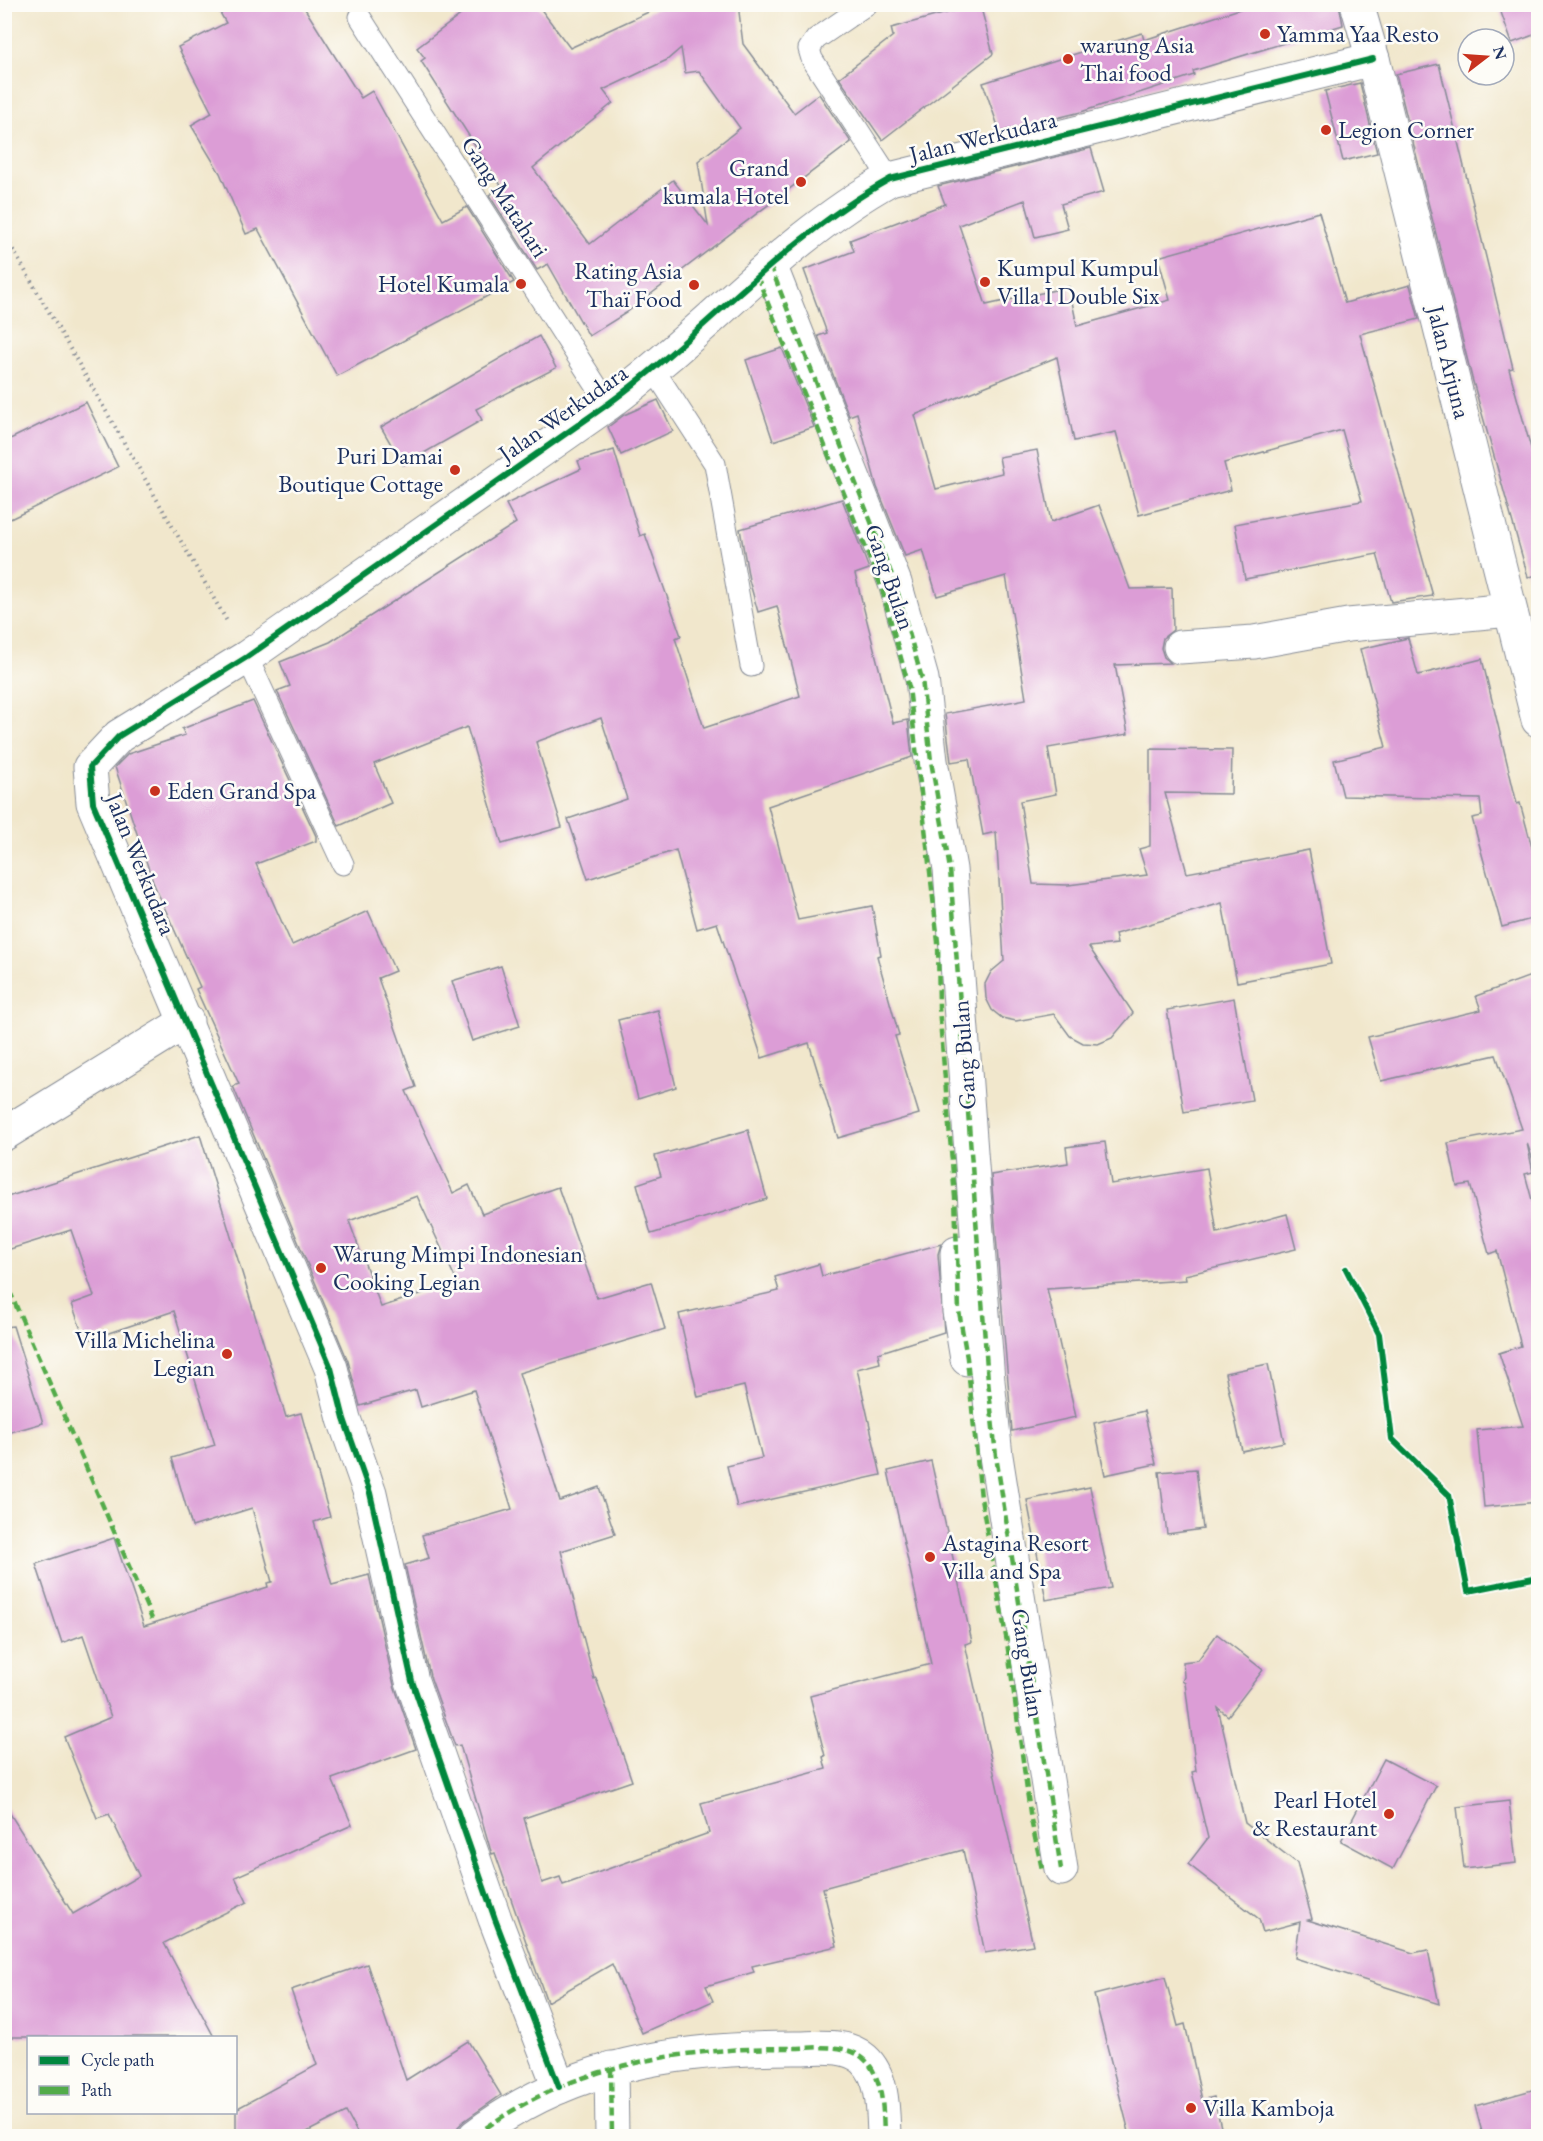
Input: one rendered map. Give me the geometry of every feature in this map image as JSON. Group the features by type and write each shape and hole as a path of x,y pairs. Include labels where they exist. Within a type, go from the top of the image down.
{"street":[{"name":"Jalan Arjuna","path":"1357,4 1374,59 1539,720"},
{"name":"Jalan Werkudara","path":"559,2087 495,1919 412,1682 370,1493 344,1419 331,1368 187,1021 93,803 90,767 119,736 247,657 654,370 764,270 848,202 890,179 1374,59"},
{"name":"Gang Bulan","path":"764,270 895,583 922,679 931,761 950,869 988,1380 996,1456 1051,1869"},
{"path":"1180,647 1254,642 1348,625 1510,610"},
{"path":"4,1134 187,1021"},
{"path":"475,2136 521,2106 559,2087 611,2068 682,2054 775,2048 849,2049 866,2060 878,2080 884,2136"},
{"path":"611,2068 612,2136"}],"lane":[{"path":"867,4 816,39 809,49 812,59 890,179"},
{"name":"Gang Matahari","path":"360,17 608,404"},
{"path":"654,370 714,464 750,666"},
{"path":"247,657 343,864"}],"path":[{"path":"4,234 247,657"}],"building":[{"path":"215,4 302,4 361,98 372,91 443,220 467,207 514,282 337,376 258,229 246,234 220,173 191,125 212,113 178,47 226,23"},
{"path":"475,4 537,4 570,48 655,9 675,4 738,4 743,44 794,113 819,94 851,142 626,313 589,336 548,264 537,270 489,195 502,187 421,61 425,58 417,48","holes":["681,48 685,73 699,71 740,128 698,161 708,225 673,180 590,244 533,168 613,103 603,90 667,60"]},
{"path":"980,4 993,54 882,140 839,78 893,36 891,28"},
{"path":"1255,4 1339,4 1343,25 1193,71 1194,75 1081,112 1000,132 983,83 1142,33 1144,40"},
{"path":"1498,4 1539,4 1539,33 1516,42 1516,27 1506,27"},
{"path":"1439,64 1513,368 1509,369 1539,477 1539,575 1528,577 1472,378 1396,74"},
{"path":"1360,83 1377,153 1343,161 1325,91"},
{"path":"1091,148 1104,192 1061,204 1068,229 1035,237 1025,200 959,225 986,305 1069,287 1077,326 1170,300 1158,257 1319,212 1345,303 1410,285 1419,319 1360,334 1433,596 1391,602 1377,554 1245,579 1235,524 1362,501 1342,430 1224,463 1231,490 1139,515 1116,432 1074,441 1057,357 915,415 936,489 1002,473 999,457 1037,450 1051,522 1099,505 1130,589 1172,588 1173,630 1163,638 1161,648 1164,657 1171,663 1115,665 1128,734 1048,748 1056,794 1020,801 1033,884 1068,885 1147,875 1139,849 1150,846 1150,749 1232,750 1231,794 1165,793 1187,873 1309,850 1331,964 1237,982 1222,903 1115,934 1117,944 1089,947 1133,1013 1112,1038 1098,1044 1083,1043 1070,1036 1054,1014 1016,1021 1002,1018 992,1010 986,998 985,984 991,972 1004,961 996,832 983,835 969,759 951,762 945,714 1026,699 1006,576 937,596 923,550 905,556 877,487 857,413 849,416 818,336 827,333 804,270 854,251 850,240 945,204 938,186"},
{"path":"539,336 556,368 476,409 482,420 403,465 381,427"},
{"path":"782,348 814,427 773,441 746,360"},
{"path":"658,400 673,431 621,455 608,427 624,415"},
{"path":"86,402 118,467 4,522 4,442"},
{"path":"614,450 640,536 645,534 681,636 675,638 704,728 800,696 777,606 758,612 749,580 740,529 842,499 869,569 855,574 893,723 908,720 912,757 768,806 798,920 872,906 881,955 877,956 899,1035 895,1036 919,1114 838,1138 809,1043 762,1058 717,923 697,929 676,850 588,879 568,819 627,799 601,718 536,742 562,827 502,844 467,727 374,764 391,803 339,826 277,691 290,686 280,662 330,642 516,523 506,504 581,469 578,461"},
{"path":"1408,638 1418,675 1482,659 1517,804 1520,803 1539,873 1539,917 1502,927 1472,818 1482,816 1480,799 1343,796 1334,760 1386,747 1360,649"},
{"path":"253,701 316,836 316,841 256,864 292,945 368,911 395,971 378,978 416,1087 406,1091 453,1193 469,1185 482,1214 558,1187 597,1298 651,1282 665,1329 519,1373 560,1501 599,1487 615,1534 561,1551 594,1679 596,1678 632,1781 524,1818 542,1883 560,1877 563,1885 709,1833 701,1803 826,1769 823,1757 825,1756 810,1696 931,1664 888,1471 931,1461 972,1642 965,1644 1033,1945 985,1953 963,1850 823,1888 837,1946 752,1966 754,1972 706,1986 713,2001 642,2033 612,1964 547,2002 495,1853 492,1854 460,1745 455,1746 430,1676 405,1565 429,1558 422,1535 512,1509 474,1390 421,1407 416,1390 360,1406 348,1361 233,1086 239,1084 196,989 200,987 153,882 115,767 128,754 185,735 182,729","holes":["417,1196 457,1282 381,1307 349,1221"]},
{"path":"501,966 520,1026 472,1041 452,981"},
{"path":"1539,973 1539,1159 1533,1160 1527,1143 1533,1172 1525,1174 1539,1226 1539,1452 1536,1452 1539,1502 1484,1507 1477,1430 1523,1426 1499,1353 1521,1346 1497,1251 1489,1254 1470,1184 1457,1186 1448,1143 1522,1129 1496,1055 1381,1081 1368,1037 1481,1010 1476,996"},
{"path":"1234,998 1252,1100 1184,1112 1167,1010"},
{"path":"658,1010 676,1087 638,1099 618,1020"},
{"path":"748,1130 767,1199 651,1234 637,1184 661,1176 655,1156"},
{"path":"200,1135 286,1417 301,1413 330,1517 314,1522 332,1585 369,1575 394,1685 416,1749 332,1779 352,1825 235,1877 247,1902 164,1943 213,2036 4,2037 4,1804 73,1914 139,1876 109,1814 97,1818 64,1737 111,1717 83,1635 62,1643 36,1564 114,1538 144,1626 268,1587 267,1583 272,1582 252,1508 192,1527 172,1458 215,1445 174,1311 85,1341 72,1304 94,1296 71,1230 4,1251 4,1198"},
{"path":"1105,1142 1111,1184 1207,1168 1217,1233 1287,1214 1296,1249 1185,1275 1186,1280 1047,1289 1076,1417 1012,1431 991,1175 1068,1163 1066,1147"},
{"path":"941,1244 938,1254 944,1332 878,1353 880,1363 857,1369 881,1475 737,1507 727,1466 762,1458 744,1386 698,1397 679,1314 779,1291 775,1277 819,1264 822,1276"},
{"path":"13,1326 43,1423 4,1434 4,1327"},
{"path":"1268,1364 1284,1442 1242,1451 1225,1373"},
{"path":"1144,1411 1156,1464 1105,1475 1094,1423"},
{"path":"1196,1469 1203,1529 1167,1534 1159,1472"},
{"path":"1090,1487 1111,1588 1046,1600 1027,1500"},
{"path":"1217,1634 1263,1670 1228,1716 1218,1708 1245,1823 1297,1863 1312,1919 1308,1920 1413,1953 1428,1950 1439,2004 1295,1958 1300,1922 1263,1932 1259,1919 1188,1864 1208,1838 1192,1772 1196,1771 1185,1683 1182,1681 1183,1662 1198,1660"},
{"name":"Pearl Hotel & Restaurant","path":"1384,1759 1436,1786 1393,1869 1341,1841"},
{"path":"1509,1801 1516,1863 1464,1869 1457,1807"},
{"path":"367,1964 406,2080 468,2041 501,2095 464,2121 458,2127 456,2136 359,2136 346,2112 299,2136 236,2136 237,2108 317,2065 291,1990"},
{"path":"1165,1977 1178,2026 1185,2024 1202,2100 1214,2097 1223,2136 1130,2136 1094,1995"},
{"path":"1539,2088 1539,2136 1483,2136 1475,2106"}],"marked path":[{"path":"770,265 895,583 922,679 931,761 950,869 988,1381 996,1456 1061,1869"},
{"path":"757,276 881,586 909,687 938,942 939,1008 955,1197 959,1311 967,1358 981,1498 1007,1642 1031,1820 1042,1869"},
{"path":"4,1278 152,1619"},
{"path":"475,2136 511,2112 548,2092 627,2065 709,2052 822,2047 840,2048 857,2054 871,2066 881,2095 884,2136"},
{"path":"611,2068 612,2136"}],"cycle path":[{"path":"559,2087 495,1919 412,1681 370,1493 344,1419 331,1368 93,803 90,767 119,736 247,657 608,404 644,376 815,229 890,179 1373,59"},
{"path":"1346,1269 1379,1334 1392,1439 1449,1495 1468,1591 1538,1577"}],"place":[{"name":"Yamma Yaa Resto","path":"1265,34"},
{"name":"warung Asia Thai food","path":"1068,59"},
{"name":"Legion Corner","path":"1326,130"},
{"name":"Grand kumala Hotel","path":"801,182"},
{"name":"Kumpul Kumpul Villa I Double Six","path":"985,282"},
{"name":"Hotel Kumala","path":"521,284"},
{"name":"Rating Asia Thaï Food","path":"694,285"},
{"name":"Puri Damai Boutique Cottage","path":"455,470"},
{"name":"Eden Grand Spa","path":"155,791"},
{"name":"Warung Mimpi Indonesian Cooking Legian","path":"321,1268"},
{"name":"Villa Michelina Legian","path":"227,1354"},
{"name":"Astagina Resort Villa and Spa","path":"930,1557"},
{"name":"Pearl Hotel & Restaurant","path":"1389,1814"},
{"name":"Villa Kamboja","path":"1191,2108"}]}
